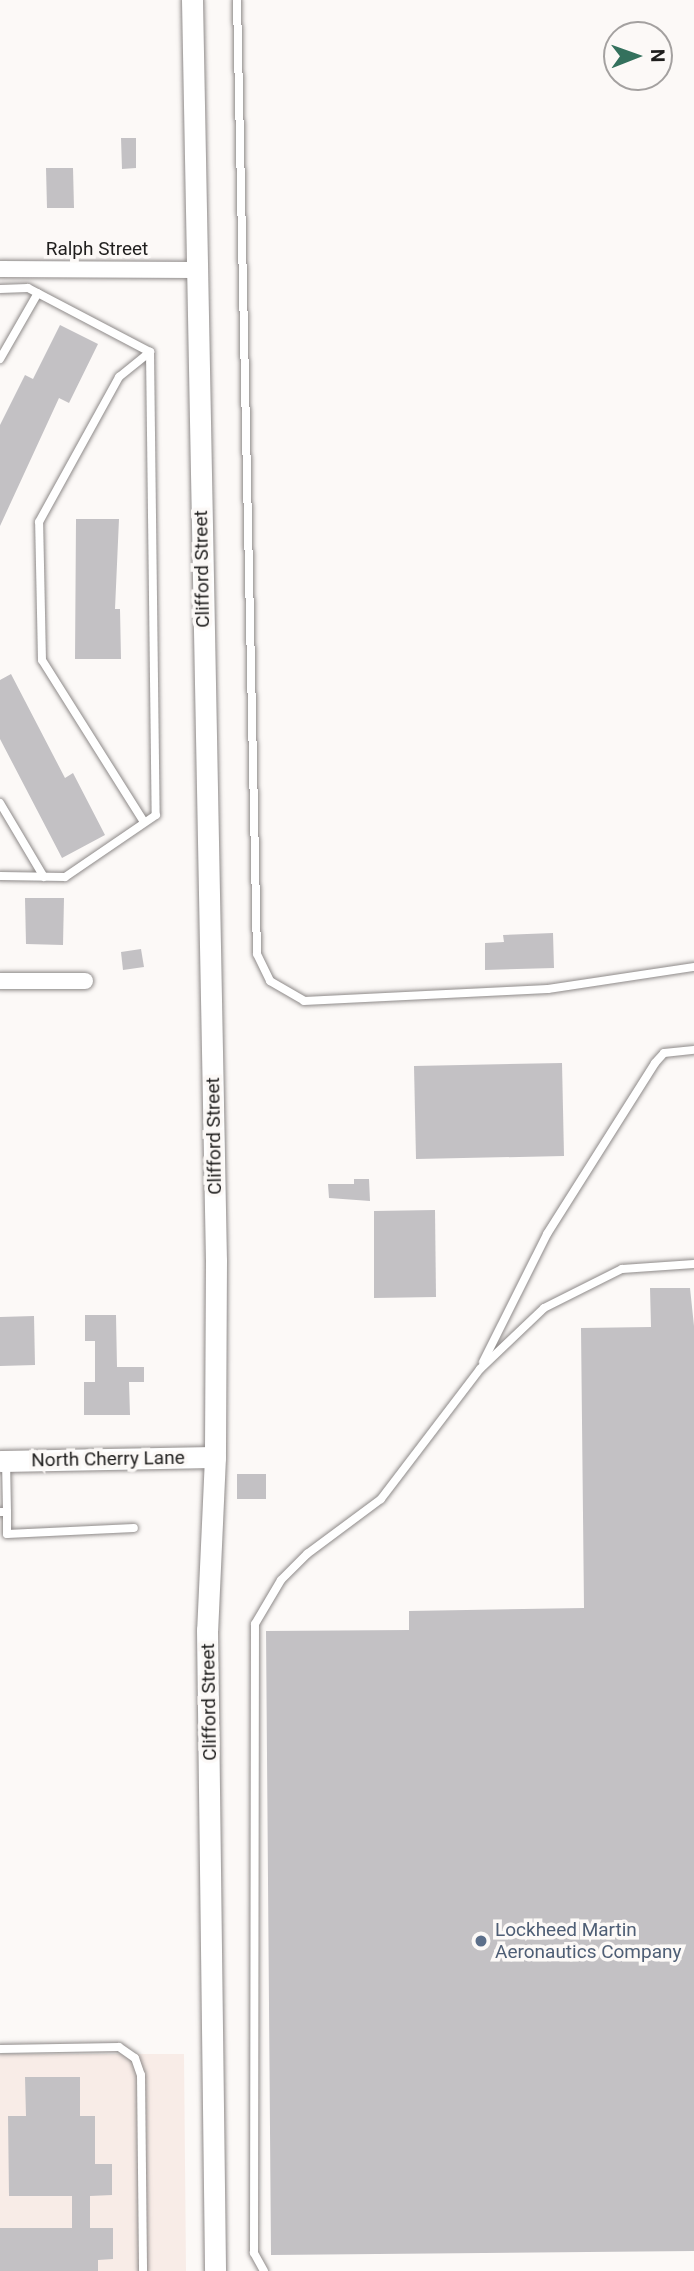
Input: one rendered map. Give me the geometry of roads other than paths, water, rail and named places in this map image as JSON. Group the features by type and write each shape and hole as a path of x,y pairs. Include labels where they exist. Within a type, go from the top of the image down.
{"main road":[{"name":"Clifford Street","path":"192,0 194,270 211,980 215,1457 207,1630 215,2271"},
{"name":"North Cherry Lane","path":"3,1461 215,1457"}],"street":[{"name":"Ralph Street","path":"0,270 194,270"},
{"path":"0,981 85,981"}],"lane":[{"path":"237,0 257,954 270,981 304,1002 548,989 694,967"},
{"path":"28,288 29,270"},
{"path":"0,289 28,288 150,352"},
{"path":"0,359 38,293"},
{"path":"0,876 65,877 156,815 150,352"},
{"path":"144,822 42,660 38,522 119,377 150,352"},
{"path":"0,803 44,877"},
{"path":"480,1369 547,1234 655,1063 664,1053 694,1050"},
{"path":"264,2271 254,2253 254,1624 281,1580 307,1554 381,1499 480,1369 544,1308 622,1269 694,1264"},
{"path":"3,1461 4,1536 135,1528"},
{"path":"0,2049 119,2047 135,2058 141,2075 142,2271"}],"place":[{"name":"Lockheed Martin Aeronautics Company","path":"481,1941"}]}
